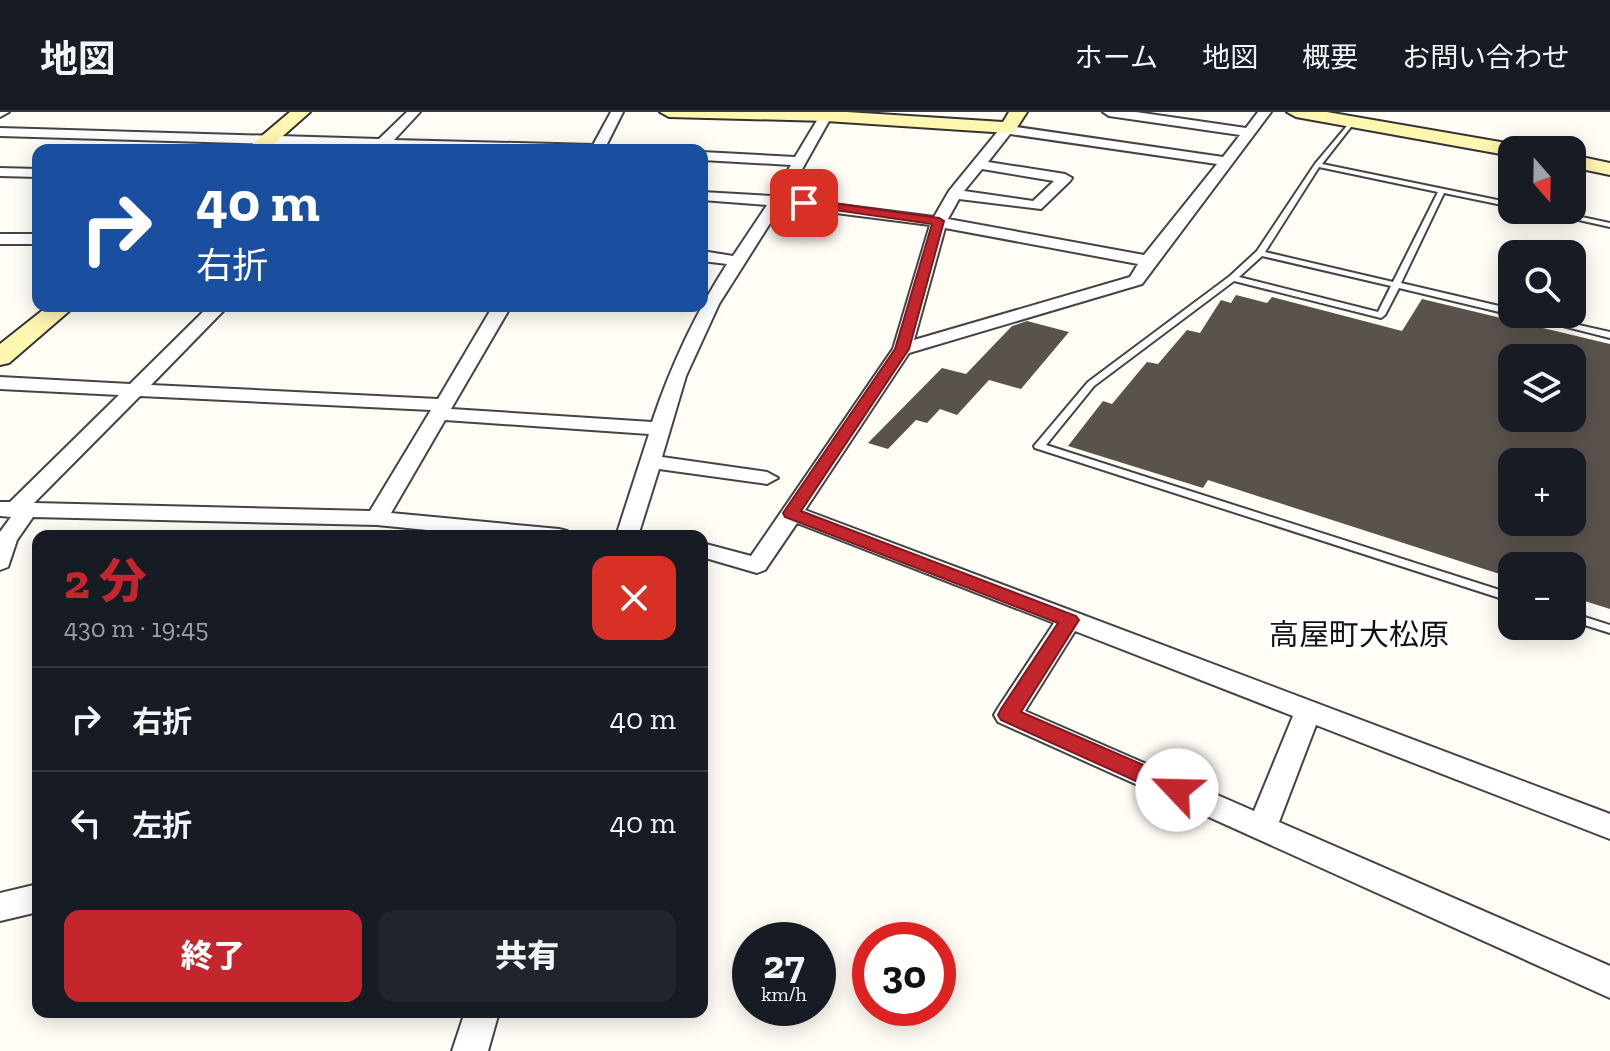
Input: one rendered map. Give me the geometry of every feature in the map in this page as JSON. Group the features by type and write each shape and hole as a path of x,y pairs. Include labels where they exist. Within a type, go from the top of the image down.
{"street":[{"path":"0,132 262,144 301,112"},
{"path":"382,144 414,112"},
{"path":"600,144 617,112"},
{"path":"669,112 827,114 1007,129 1086,141 1077,154 1121,160 1129,147 1225,161"},
{"path":"708,552 757,565 902,349 939,221 954,194 1018,112"},
{"path":"1109,112 1250,132"},
{"path":"902,349 1136,280 1265,112"},
{"path":"1296,112 1498,148"},
{"path":"708,301 778,199 827,114"},
{"path":"708,156 798,161"},
{"path":"954,194 1036,206 1065,178 977,164"},
{"path":"1586,164 1610,169"},
{"path":"4,175 32,173"},
{"path":"708,196 778,199 939,221 1148,261"},
{"path":"0,239 32,239"},
{"path":"708,257 737,261"},
{"path":"0,357 56,312"},
{"path":"0,562 13,510 213,312"},
{"path":"377,518 498,312"},
{"path":"629,530 659,429 703,312"},
{"path":"0,383 441,409 659,429"},
{"path":"649,461 766,479"},
{"path":"13,510 377,518 419,529 439,530"},
{"path":"791,513 1610,827"},
{"path":"1069,620 1008,715 1610,982"},
{"path":"1262,827 1308,712"},
{"path":"0,907 32,899"},
{"path":"470,1051 480,1018"}],"lane":[{"path":"1351,123 1317,165 1260,253 1233,278 1091,384 1039,446 1498,594"},
{"path":"1317,165 1498,202"},
{"path":"1233,278 1381,315 1442,191"},
{"path":"1586,220 1610,225"},
{"path":"1260,253 1498,309"},
{"path":"1580,328 1610,335"},
{"path":"1586,621 1610,629"}],"building":[{"path":"1236,295 1267,303 1272,297 1402,331 1422,299 1498,317 1498,328 1543,328 1610,344 1610,609 1586,601 1586,552 1498,552 1498,573 1208,480 1203,488 1068,446 1103,401 1112,404 1147,362 1158,364 1187,330 1200,333 1221,300 1231,303"},
{"path":"1027,321 1069,332 1021,389 989,380 957,415 940,409 927,423 916,420 888,449 868,443 942,368 966,374 1012,326"}],"district":[{"name":"高屋町大松原","path":"1359,635"}],"route":[{"path":"804,203 939,221 902,349 791,513 1069,620 1008,715 1177,790"}]}
